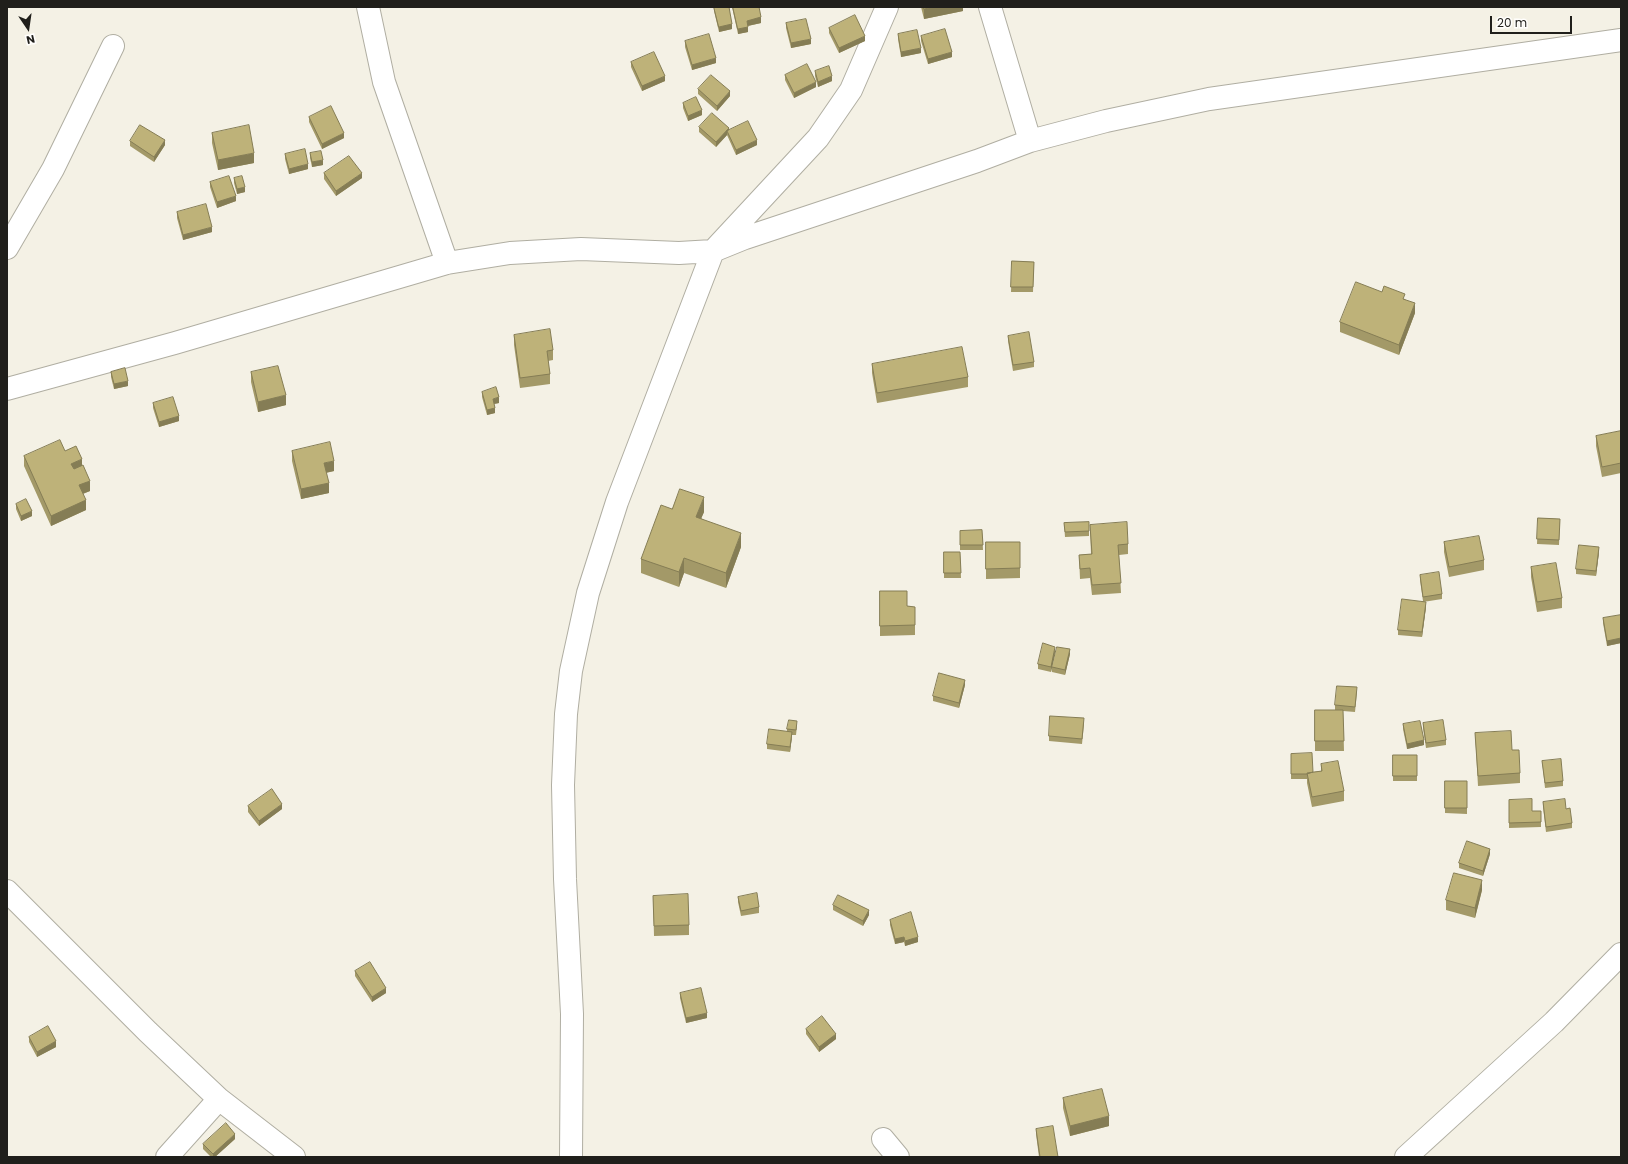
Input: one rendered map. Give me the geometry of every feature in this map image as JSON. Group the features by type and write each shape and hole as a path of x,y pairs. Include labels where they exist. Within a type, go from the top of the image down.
{"street":[{"path":"368,7 384,82 447,263"},
{"path":"571,1157 572,1014 562,785 566,714 571,671 588,593 617,502 712,251 818,138 851,90 888,7"},
{"path":"990,7 1030,141"},
{"path":"7,389 175,343 447,263 510,253 581,250 679,253 712,251 745,238 978,161 1030,141 1106,121 1209,99 1621,40"},
{"path":"7,248 53,169 113,46"},
{"path":"7,890 148,1032 219,1099 294,1157"},
{"path":"1410,1155 1554,1022 1621,954"},
{"path":"167,1157 219,1099"},
{"path":"883,1139 898,1157"}],"building":[{"path":"714,7 729,7 732,24 719,27"},
{"path":"733,7 759,7 761,17 747,21 748,27 738,29"},
{"path":"923,7 934,7 924,9"},
{"path":"855,15 865,36 839,48 829,28"},
{"path":"806,19 811,39 791,43 786,23"},
{"path":"945,29 952,52 928,59 921,36"},
{"path":"917,30 921,48 901,52 898,34"},
{"path":"709,34 716,58 692,65 685,41"},
{"path":"654,52 665,76 642,86 631,62"},
{"path":"807,64 816,82 794,93 785,75"},
{"path":"829,66 832,76 818,82 815,71"},
{"path":"711,75 730,91 717,106 698,89"},
{"path":"696,97 702,110 688,116 683,103"},
{"path":"331,106 344,133 322,144 309,117"},
{"path":"712,113 729,128 716,142 699,127"},
{"path":"748,121 757,140 736,150 727,131"},
{"path":"140,125 165,140 154,157 130,141"},
{"path":"249,125 254,153 218,160 212,133"},
{"path":"305,149 308,164 289,169 285,154"},
{"path":"321,151 323,160 312,162 310,153"},
{"path":"349,156 362,173 336,191 324,173"},
{"path":"229,176 236,196 217,202 210,182"},
{"path":"242,176 245,187 237,189 234,178"},
{"path":"206,204 212,227 183,235 177,212"},
{"path":"1012,261 1034,262 1033,287 1011,287"},
{"path":"1356,282 1382,292 1384,286 1405,294 1403,299 1415,303 1399,345 1340,322"},
{"path":"550,329 553,350 547,351 550,374 520,378 514,335"},
{"path":"1029,332 1034,362 1013,365 1008,336"},
{"path":"962,347 968,377 877,393 872,364"},
{"path":"278,366 286,395 258,402 251,372"},
{"path":"125,368 128,381 114,384 111,372"},
{"path":"496,387 499,397 493,399 495,408 487,410 482,392"},
{"path":"173,397 179,416 159,422 153,403"},
{"path":"1621,431 1621,463 1602,467 1596,436"},
{"path":"60,440 65,451 76,446 82,459 71,464 74,469 83,465 90,481 79,485 86,500 51,516 24,456"},
{"path":"330,442 334,461 324,463 329,483 301,489 292,451"},
{"path":"680,489 704,497 696,517 741,533 726,573 684,558 679,572 641,559 661,505 672,509"},
{"path":"26,499 32,511 21,516 16,504"},
{"path":"1538,518 1560,519 1559,540 1537,539"},
{"path":"1089,522 1089,531 1065,532 1064,523"},
{"path":"1127,522 1128,544 1118,545 1121,583 1092,585 1090,568 1080,569 1079,555 1092,554 1090,525"},
{"path":"982,530 983,545 960,545 960,531"},
{"path":"1479,536 1484,560 1449,567 1444,542"},
{"path":"986,542 1020,542 1020,568 986,569"},
{"path":"1579,545 1599,547 1596,571 1576,569"},
{"path":"944,552 960,552 961,573 944,573"},
{"path":"1556,563 1562,598 1537,602 1531,567"},
{"path":"1439,572 1442,594 1423,597 1420,575"},
{"path":"880,591 907,591 907,606 915,607 915,625 880,626"},
{"path":"1402,599 1426,602 1422,632 1398,630"},
{"path":"1621,615 1621,638 1607,641 1603,618"},
{"path":"1043,643 1055,647 1051,667 1038,664"},
{"path":"1057,647 1070,649 1065,670 1052,667"},
{"path":"939,673 965,680 959,703 933,696"},
{"path":"1337,686 1357,687 1355,707 1335,705"},
{"path":"1315,710 1343,710 1344,741 1315,741"},
{"path":"1050,716 1084,718 1082,739 1049,736"},
{"path":"789,720 797,721 796,730 787,729"},
{"path":"1443,720 1446,740 1426,743 1423,723"},
{"path":"1420,721 1424,740 1407,744 1403,724"},
{"path":"769,729 792,732 790,747 767,744"},
{"path":"1511,731 1512,750 1519,750 1520,773 1478,776 1475,733"},
{"path":"1312,753 1313,772 1307,774 1291,774 1291,754"},
{"path":"1393,755 1417,755 1417,776 1393,776"},
{"path":"1561,759 1563,781 1545,783 1542,761"},
{"path":"1338,761 1344,791 1312,797 1307,773 1322,771 1321,764"},
{"path":"1445,781 1467,781 1467,808 1445,808"},
{"path":"272,789 282,804 259,821 248,806"},
{"path":"1532,799 1532,811 1541,811 1541,822 1509,823 1509,800"},
{"path":"1565,799 1566,809 1570,808 1572,823 1546,827 1543,802"},
{"path":"1467,841 1490,849 1483,871 1459,863"},
{"path":"1454,873 1482,880 1475,908 1446,900"},
{"path":"757,893 759,907 741,911 738,897"},
{"path":"688,894 689,925 654,926 653,896"},
{"path":"838,895 869,910 863,921 833,905"},
{"path":"911,912 918,937 905,941 904,937 895,939 890,920"},
{"path":"370,962 386,988 372,997 355,971"},
{"path":"701,988 707,1013 686,1018 680,993"},
{"path":"822,1016 836,1034 819,1047 806,1029"},
{"path":"48,1026 56,1041 37,1052 29,1037"},
{"path":"1102,1089 1109,1116 1070,1126 1063,1098"},
{"path":"226,1123 235,1134 213,1154 203,1144"},
{"path":"1053,1126 1058,1157 1040,1157 1036,1129"}]}
